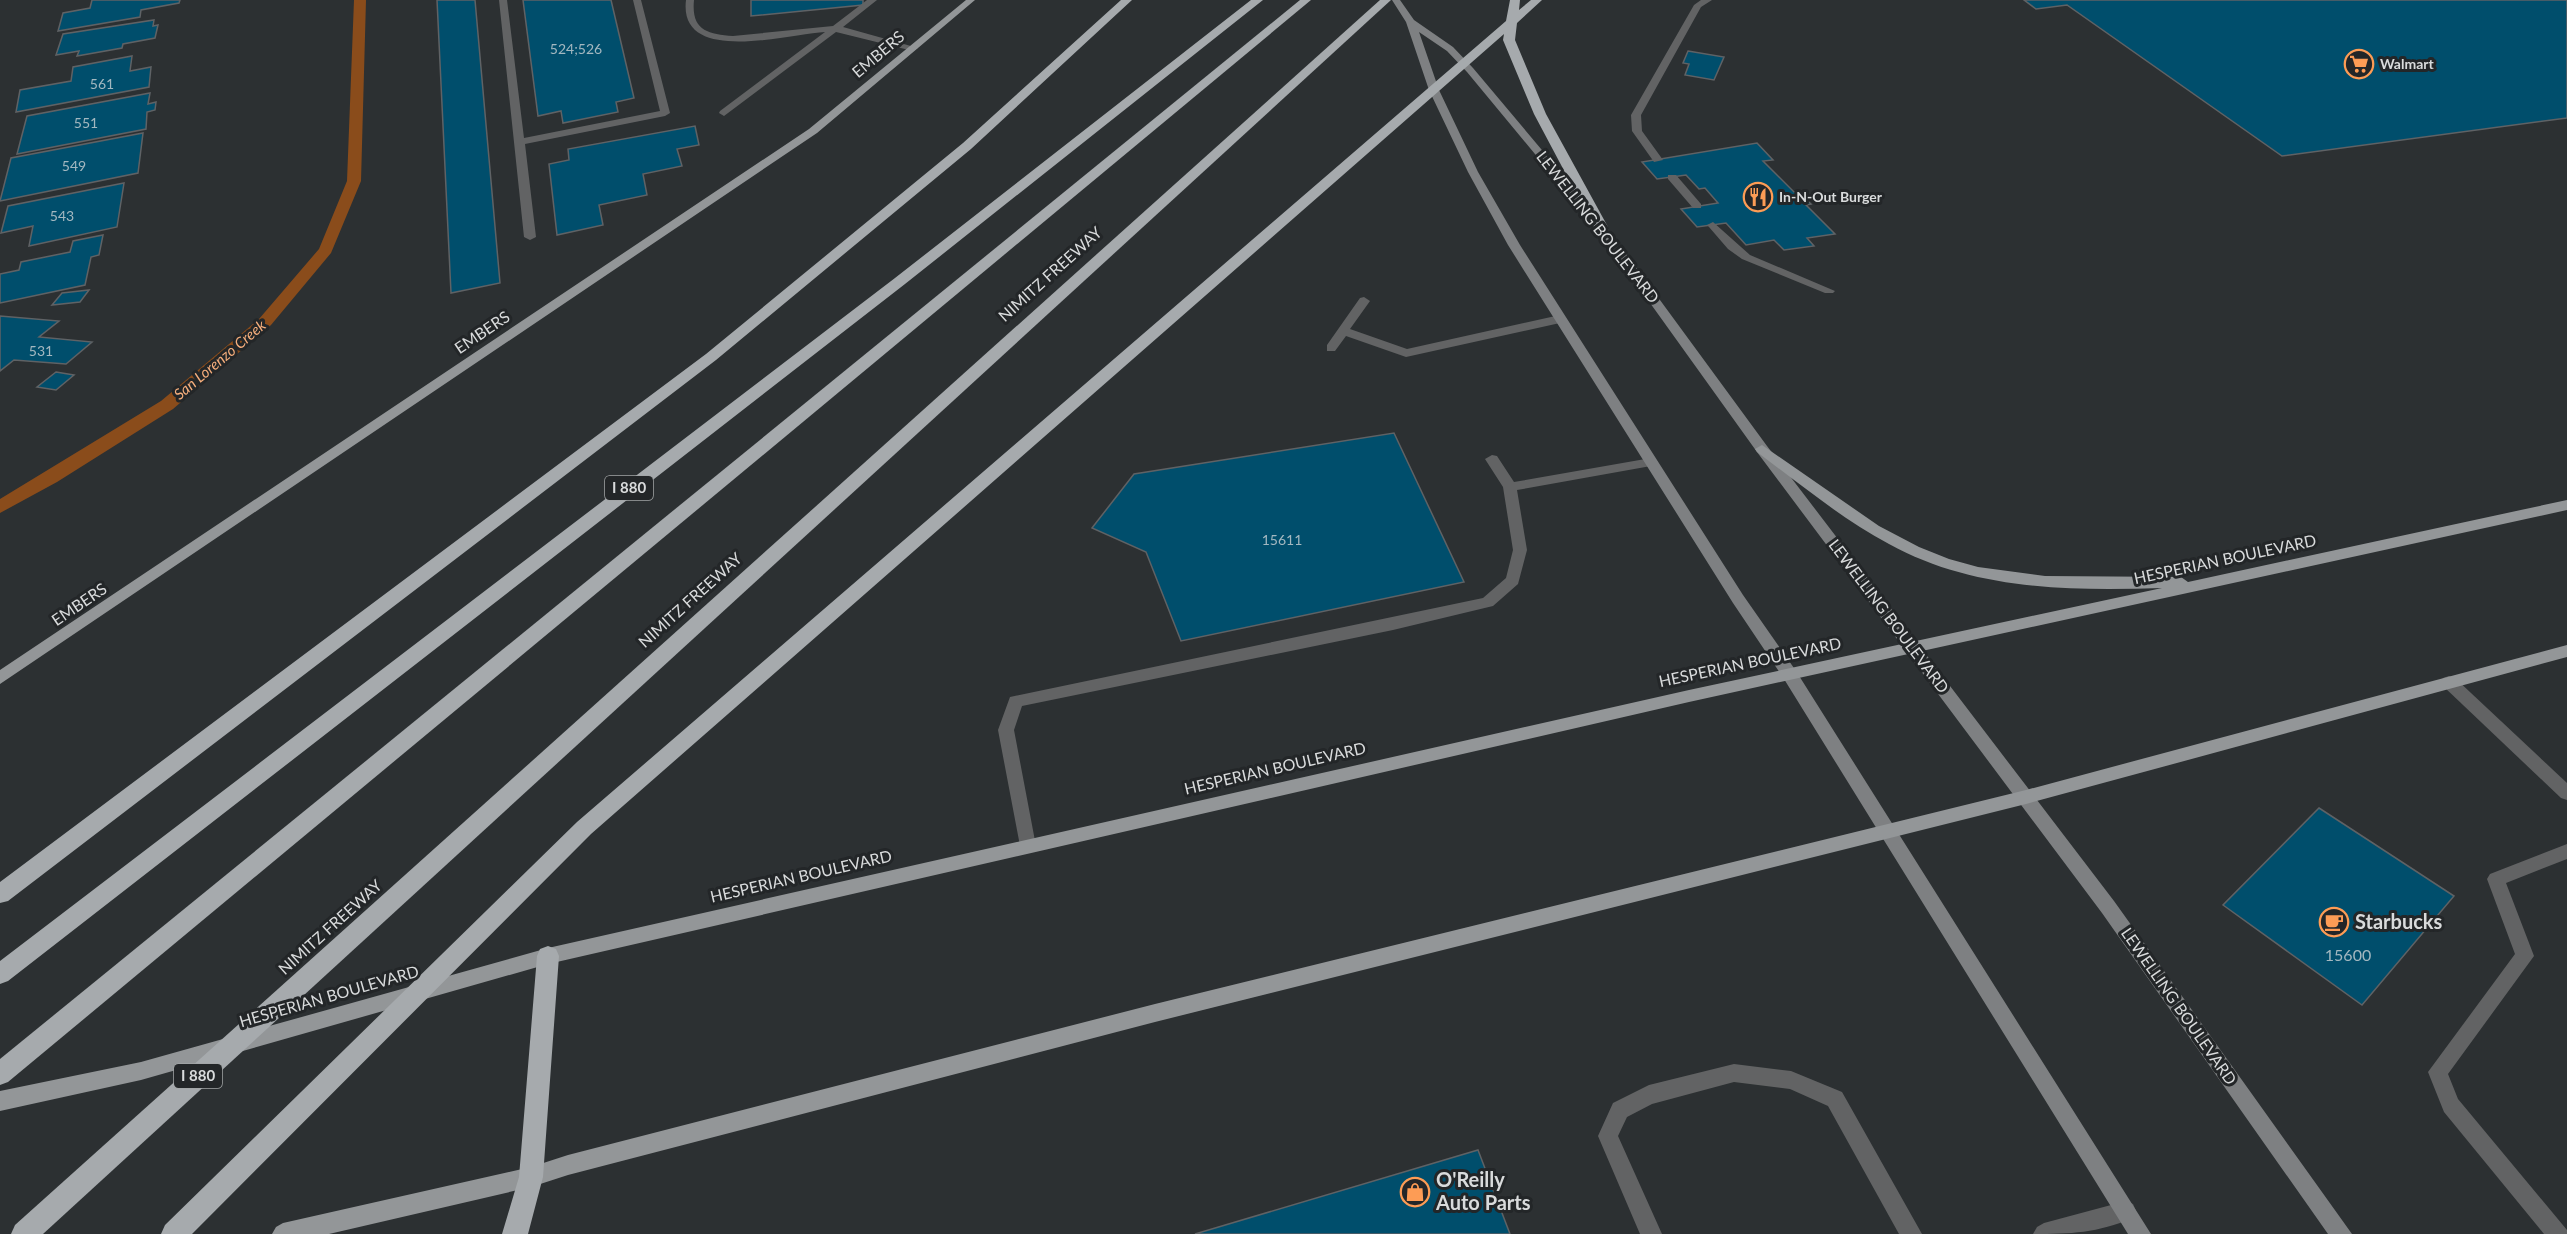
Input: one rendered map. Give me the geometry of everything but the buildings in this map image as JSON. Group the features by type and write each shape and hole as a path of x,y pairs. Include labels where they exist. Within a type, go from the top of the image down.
{"highway":[{"path":"0,894 711,357 967,146 1127,0"},
{"name":"I 880","path":"0,974 890,288 1258,0"},
{"path":"0,1074 1306,0"},
{"name":"NIMITZ FREEWAY","path":"24,1234 1386,0"},
{"path":"1515,0 1509,40 1540,114 1601,227"},
{"path":"174,1234 584,828 1537,0"},
{"path":"515,1234 531,1177 548,956"}],"main road":[{"name":"EMBERS","path":"0,678 813,131 971,0"},
{"name":"LEWELLING BOULEVARD","path":"1396,0 1411,22 1434,90 1473,172 1540,288 1738,599 1790,675 1886,832 2140,1234"},
{"name":"LEWELLING BOULEVARD","path":"1411,22 1450,49 1470,70 1601,227 1762,449 2121,924 2341,1234"},
{"path":"1762,449 1869,526 1914,551 1953,566 2003,577 2080,582 2138,584 2223,581"},
{"name":"HESPERIAN BOULEVARD","path":"0,1101 141,1071 548,956 1912,647 2567,505"},
{"path":"284,1234 531,1177 568,1165 1155,1013 2026,797 2567,651"}],"lane":[{"path":"503,0 530,237"},
{"path":"519,142 665,113 638,0"},
{"path":"690,0 688,13 693,25 704,34 724,38 834,29 913,48"},
{"path":"724,113 873,0"},
{"path":"1658,160 1637,131 1636,115 1698,5 1708,0"},
{"path":"1672,177 1697,206"},
{"path":"1713,225 1732,247 1746,257 1829,291"},
{"path":"1331,348 1364,301"},
{"path":"1343,331 1406,353 1560,319"},
{"path":"1027,846 1006,730 1016,701 1393,624 1488,602 1513,580 1520,550 1510,488 1492,459"},
{"path":"1510,488 1651,462"},
{"path":"2449,682 2567,793"},
{"path":"2558,1234 2451,1105 2438,1072 2525,956 2496,879 2567,851"},
{"path":"1651,1234 1608,1136 1620,1110 1649,1095 1734,1073 1791,1080 1835,1099 1911,1234"},
{"path":"2044,1234 2126,1211"}],"waterway":[{"name":"San Lorenzo Creek","path":"0,507 51,478 167,405 265,322 326,250 354,181 360,0"}],"place":[{"name":"Walmart","path":"2359,64"},
{"name":"In-N-Out Burger","path":"1758,197"},
{"name":"Starbucks","path":"2334,922"},
{"name":"O'Reilly Auto Parts","path":"1415,1192"}]}
